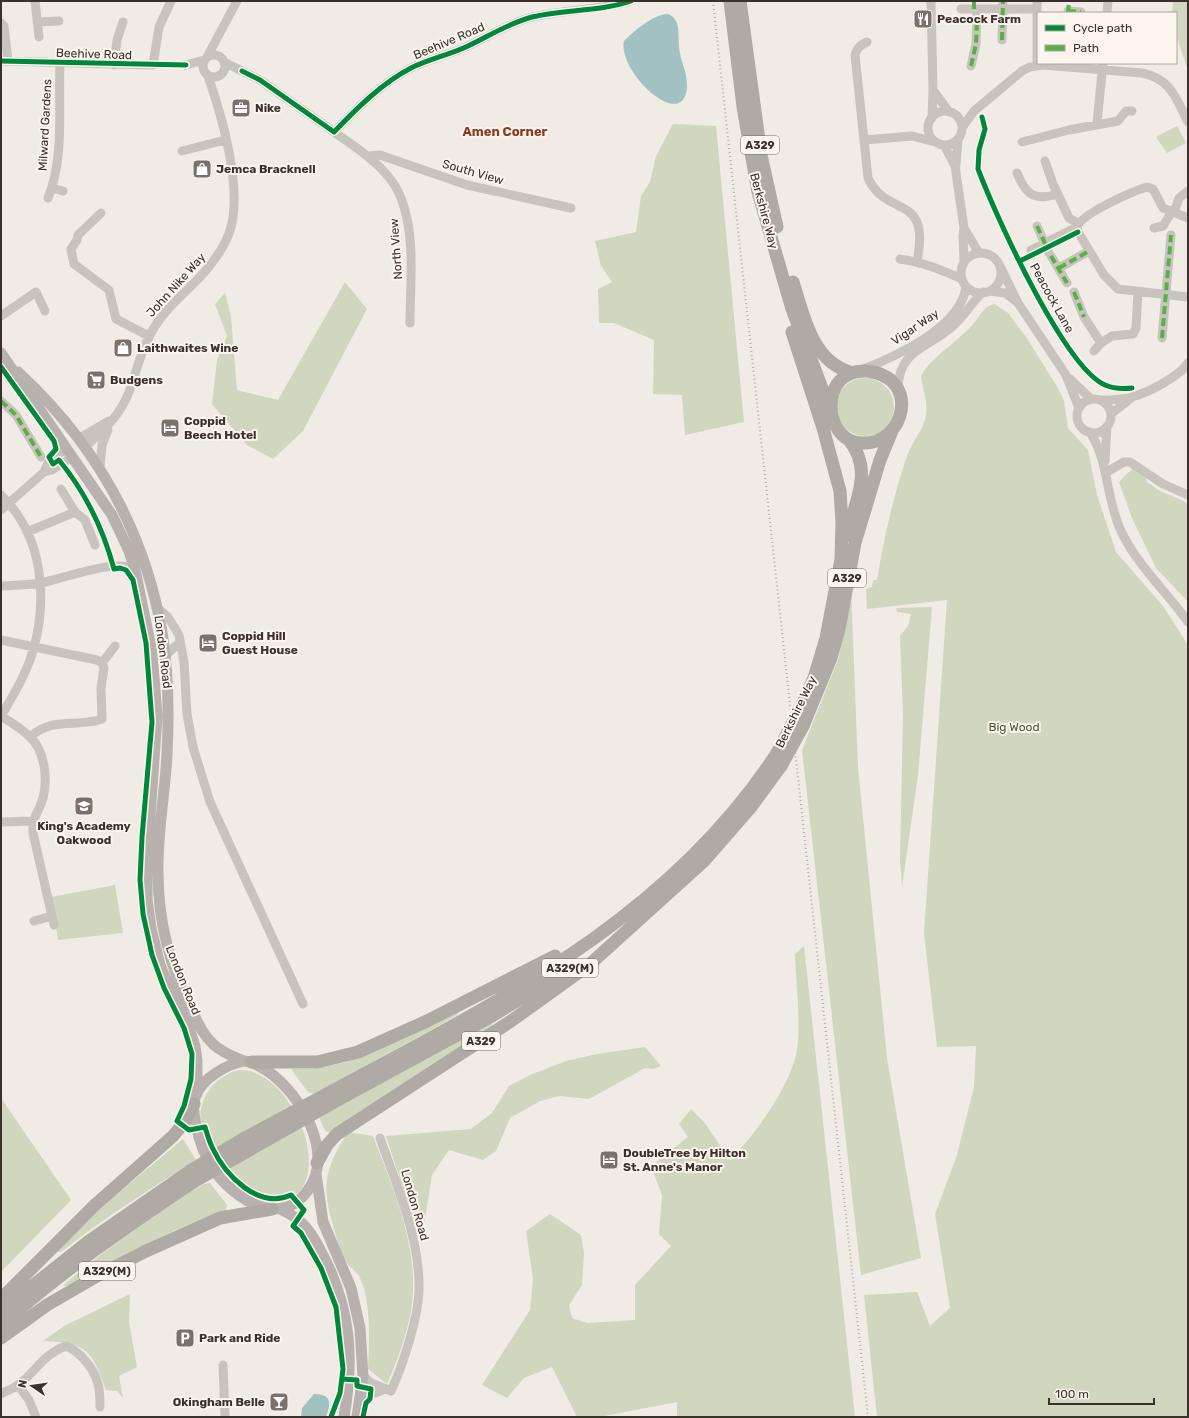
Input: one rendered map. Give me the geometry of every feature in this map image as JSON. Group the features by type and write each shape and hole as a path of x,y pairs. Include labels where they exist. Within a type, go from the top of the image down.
{"highway":[{"name":"Berkshire Way","path":"730,1 743,107 758,192 792,309 831,412"},
{"name":"Berkshire Way","path":"740,1 762,155 773,212 785,258 812,336 821,353 834,366 855,371"},
{"name":"A329","path":"758,192 762,225 775,278 821,422 840,491 842,516 841,559"},
{"name":"A329","path":"855,371 884,375 892,380 898,388 902,410 899,421 892,431"},
{"path":"831,412 835,387 840,379 855,371"},
{"name":"A329","path":"831,412 836,426 849,440"},
{"name":"Berkshire Way","path":"644,914 689,876 751,807 781,766 803,726 831,658 839,629 855,543 880,460 892,431"},
{"path":"849,440 860,443 871,443 892,431"},
{"name":"Berkshire Way","path":"612,926 661,887 705,844 747,796 777,753 802,705 814,678 826,638 841,559 863,474 859,457 849,440"},
{"name":"A329","path":"316,1169 327,1145 337,1134 547,996 594,960 644,914"},
{"name":"A329(M)","path":"329,1098 547,984 644,914"},
{"name":"A329","path":"248,1062 317,1062 358,1052 516,977 612,926"},
{"name":"A329(M)","path":"1,1311 100,1233 192,1176 524,985 612,926"},
{"path":"1,1299 95,1205 173,1136 182,1126 196,1099"},
{"name":"A329(M)","path":"1,1325 41,1291 192,1176"},
{"name":"A329(M)","path":"1,1338 53,1302 146,1251 220,1218 276,1209"}],"main road":[{"name":"London Road","path":"1,353 77,447 100,467 130,522 147,570 156,607 174,649 168,679 167,755 159,836 159,896 165,936 181,988 203,1032 219,1049 248,1062"},
{"name":"London Road","path":"8,362 29,382 77,447 114,506 122,526 122,536 135,570 152,652 157,716 147,851 147,899 151,928 160,965 195,1046 197,1067 196,1099"},
{"path":"344,1417 348,1393 350,1364 349,1340 345,1312 338,1290 309,1230 298,1219 276,1209 255,1204 234,1192 213,1169 199,1138 195,1119 196,1099 208,1080 220,1070 248,1062 283,1084 305,1112 314,1138 316,1169 324,1227 347,1276 356,1306 362,1340 363,1376 357,1417"},
{"path":"276,1209 289,1208 298,1203 309,1189 316,1169"},
{"path":"348,1393 361,1394"}],"street":[{"path":"35,1 38,36"},
{"name":"Beehive Road","path":"4,61 153,65 157,32 171,1"},
{"path":"205,66 210,49 237,1"},
{"path":"931,1 933,90 930,134 940,143 955,166"},
{"path":"1068,1 1068,12 1081,12"},
{"path":"1107,12 1108,1"},
{"name":"Beehive Road","path":"334,132 355,110 412,67 462,49 512,24 532,17 610,7 628,2"},
{"path":"1002,40 1003,5"},
{"path":"961,9 975,6 1037,5 1037,65"},
{"path":"971,66 976,44 975,6"},
{"path":"38,22 59,21"},
{"path":"114,64 117,40 123,22"},
{"path":"1,23 4,26 4,61"},
{"path":"214,94 222,66 222,30"},
{"path":"867,42 856,50 855,55 868,178 876,191 884,199 909,211 917,221 920,236 917,261"},
{"path":"205,66 214,55 222,66 242,71 260,80 334,132"},
{"name":"Milward Gardens","path":"48,198 52,188 58,156 60,63"},
{"path":"964,283 960,271 963,263 964,228 955,166 958,139 962,128 974,111 1022,71 1037,65 1103,66 1156,76 1170,88 1181,106 1188,122"},
{"path":"205,66 214,78 222,66"},
{"name":"John Nike Way","path":"100,467 104,439 113,418 128,394 149,336 172,304 206,271 217,256 231,229 235,193 225,140 214,94 205,66"},
{"path":"1098,124 1103,66"},
{"path":"933,90 960,121 962,128"},
{"path":"912,136 940,112 952,113 974,111"},
{"path":"1022,142 1098,124 1118,121 1126,111 1132,111"},
{"name":"North View","path":"334,132 369,156 397,189 404,207 409,234 410,323"},
{"path":"864,140 912,136 940,143 952,143 958,139"},
{"path":"182,151 225,140"},
{"name":"South View","path":"369,156 380,155 467,185 571,208"},
{"path":"1045,161 1069,218 1077,225 1078,232 1111,284 1118,289 1188,297"},
{"path":"1017,173 1024,188 1032,195 1044,198 1058,194"},
{"path":"1031,250 1077,225 1097,211 1147,187 1152,190 1160,205 1172,213 1188,218"},
{"name":"Milward Gardens","path":"52,188 63,191"},
{"path":"1154,228 1163,226 1172,213 1179,198 1188,191"},
{"path":"101,213 78,235 77,240 71,249 74,264 109,290 116,319 149,336"},
{"path":"1037,226 1044,243 1067,283"},
{"path":"964,228 979,253"},
{"path":"1162,338 1171,235"},
{"path":"1059,268 1089,251"},
{"path":"944,270 952,269 963,263 970,256 979,253 992,256 997,260 1018,303 1066,375 1079,408 1079,423 1085,430 1090,432 1099,432 1107,426"},
{"path":"900,259 917,261 944,270 976,292 1004,293 1018,303"},
{"path":"987,292 997,285 1000,279 1001,268"},
{"name":"Vigar Way","path":"855,371 901,352 945,323 960,307 965,296 964,283"},
{"path":"1,316 36,292 45,311"},
{"name":"Vigar Way","path":"898,388 900,370 906,360 953,326 987,292"},
{"path":"1074,292 1084,317 1101,343"},
{"path":"1094,351 1101,343 1112,336 1133,334 1136,328 1138,292"},
{"path":"1105,471 1107,426 1111,414 1132,397 1180,373 1188,363"},
{"path":"1066,375 1091,399"},
{"path":"1079,408 1086,401 1091,399 1101,400 1132,397"},
{"path":"1101,400 1108,406 1111,414"},
{"path":"1,401 16,415 41,457"},
{"name":"John Nike Way","path":"1,510 44,472 52,470 77,447 113,418"},
{"path":"1090,432 1096,442 1105,471 1112,506 1121,530 1146,570 1173,600 1188,622"},
{"path":"1105,471 1124,462 1130,462 1163,484 1188,496"},
{"path":"61,489 75,512 85,520 95,545"},
{"path":"1,495 16,513 27,532 37,561 40,583 39,618 34,647 25,672 1,716 30,736 41,755 45,776 43,798 32,821 33,833 53,921 34,921"},
{"path":"27,532 75,512"},
{"path":"1,586 40,583 113,566 127,566 135,570"},
{"name":"London Road","path":"156,607 168,617 176,628 174,649 193,747 210,802 303,1004"},
{"path":"1,640 102,663"},
{"path":"102,663 115,646"},
{"path":"30,736 49,724 64,725 102,719 101,688 104,668 102,663"},
{"path":"1,822 32,821"},
{"name":"London Road","path":"361,1394 375,1393 385,1389 391,1391 400,1372 416,1311 420,1289 409,1223 380,1138"},
{"path":"1,1394 18,1385 50,1354 66,1346 76,1350 87,1363 98,1384 100,1407"},
{"path":"223,1365 225,1417"},
{"path":"363,1376 371,1383 385,1389"},
{"path":"18,1385 29,1400 36,1417"}],"green space":[{"path":"1173,1 1188,1 1188,71 1177,38 1177,12 1172,12"},
{"path":"673,124 716,126 744,422 685,435 682,395 653,394 654,340 614,323 599,323 598,289 612,282 601,266 595,241 636,232 641,196 650,182 656,156"},
{"path":"1177,126 1186,143 1167,153 1156,137"},
{"path":"345,282 367,309 303,431 273,459 247,445 212,404 217,360 227,336 215,304 225,293 231,317 237,390 278,400"},
{"name":"Big Wood","path":"995,304 1008,313 1026,337 1058,388 1064,401 1068,428 1088,450 1097,495 1116,552 1163,606 1188,645 1188,1417 877,1417 864,1295 917,1292 930,1326 950,1308 935,1214 956,1158 974,1087 976,1046 937,1047 924,933 947,600 867,609 866,589 872,587 873,580 877,580 889,518 897,487 909,451 925,421 926,405 921,376 939,355 969,329 988,306"},
{"path":"865,378 881,383 889,391 894,407 889,423 881,431 865,436 849,431 841,423 836,407 841,391 849,383"},
{"path":"1134,467 1146,477 1147,482 1160,491 1188,503 1188,602 1156,568 1132,518 1119,482"},
{"path":"851,587 858,767 887,1058 921,1258 861,1275 802,750 839,657"},
{"path":"932,607 918,775 902,887 900,860 903,714 900,636 908,626 911,614 897,612 896,608"},
{"path":"115,885 123,933 58,940 51,897"},
{"path":"804,946 855,1417 677,1417 677,1402 599,1417 577,1417 552,1367 524,1378 507,1398 482,1385 530,1310 533,1279 526,1231 550,1214 581,1235 584,1253 582,1285 569,1305 572,1318 587,1323 635,1320 635,1285 671,1246 659,1234 662,1195 651,1166 688,1137 679,1124 691,1109 704,1122 730,1160 762,1121 782,1089 796,1057 799,1020 795,954"},
{"path":"460,1011 457,1015 438,1026 314,1094 308,1092 293,1072 292,1069 313,1069 346,1062"},
{"path":"491,1023 493,1025 330,1133 325,1131 319,1117"},
{"path":"645,1047 661,1066 653,1069 645,1068 589,1099 559,1096 540,1101 510,1118 496,1151 483,1160 449,1150 432,1175 423,1231 416,1229 386,1136 471,1129 492,1113 509,1086 530,1075 566,1061 597,1054"},
{"path":"238,1070 255,1073 272,1083 286,1099 298,1118 306,1139 309,1160 306,1179 297,1194 294,1191 283,1196 269,1196 256,1192 243,1185 223,1162 211,1136 208,1123 201,1124 200,1115 202,1106 209,1090 229,1073"},
{"path":"1,1098 71,1200 1,1272"},
{"path":"348,1132 373,1136 394,1192 410,1250 413,1270 413,1290 408,1326 401,1350 387,1384 368,1369 369,1322 366,1297 359,1276 346,1262 342,1253 327,1201 327,1178 330,1168 340,1145"},
{"path":"183,1139 196,1160 110,1216 61,1252 57,1252 110,1200"},
{"path":"210,1183 227,1205 226,1211 193,1223 145,1244 114,1260 77,1283 63,1286 90,1263 161,1210 200,1186"},
{"path":"130,1294 129,1322 137,1367 119,1376 123,1398 117,1391 106,1390 92,1357 86,1351 69,1344 43,1341 64,1326"}],"water":[{"path":"668,14 675,19 677,23 679,32 679,46 687,83 683,100 674,104 663,101 651,93 630,67 624,53 624,41 628,37 651,20"},
{"path":"314,1394 320,1394 329,1400 329,1408 326,1417 301,1417 302,1408"}],"railway":[{"path":"713,1 868,1417"}],"marked path":[{"path":"974,1 974,9"},
{"path":"1002,40 1003,1"},
{"path":"1068,12 1069,1"},
{"path":"1068,11 1081,12"},
{"path":"971,66 976,44 977,21"},
{"path":"1037,226 1048,250"},
{"path":"1162,338 1171,235"},
{"path":"1059,268 1089,251"},
{"path":"1051,256 1067,283"},
{"path":"1074,292 1084,317"},
{"path":"1,401 16,415 41,457"}],"cycle path":[{"path":"242,71 260,80 334,132 360,106 380,89 400,74 411,68 461,49 507,26 532,17 544,14 607,7 631,1"},
{"path":"1,61 186,65"},
{"name":"Peacock Lane","path":"982,117 985,129 979,150 978,169 999,219 1032,287 1051,321 1070,350 1088,372 1105,385 1125,389 1132,388"},
{"path":"1020,261 1078,232"},
{"path":"1,367 54,441 56,449 49,457 53,464 59,460 69,472 85,498 105,539 114,569 120,568 126,570 133,580 146,643 152,722 142,837 140,880 143,914 152,955 164,988 184,1028 192,1054 191,1079 184,1106 177,1121 189,1130 205,1127 211,1145 218,1158 225,1168 244,1187 255,1194 267,1198 279,1198 291,1195 304,1210 293,1226 301,1233 321,1268 336,1307 343,1369 340,1393 331,1417"},
{"path":"342,1379 357,1380 357,1386 371,1389 370,1399 366,1403 363,1417"}],"place":[{"name":"Peacock Farm","path":"923,19"},
{"name":"Nike","path":"241,108"},
{"name":"Jemca Bracknell","path":"202,169"},
{"name":"Laithwaites Wine","path":"123,348"},
{"name":"Budgens","path":"96,380"},
{"name":"Coppid Beech Hotel","path":"170,428"},
{"name":"Coppid Hill Guest House","path":"208,643"},
{"name":"King's Academy Oakwood","path":"84,806"},
{"name":"DoubleTree by Hilton St. Anne's Manor","path":"609,1160"},
{"name":"Park and Ride","path":"185,1338"},
{"name":"Okingham Belle","path":"279,1402"}],"district":[{"name":"Amen Corner","path":"505,131"}]}
